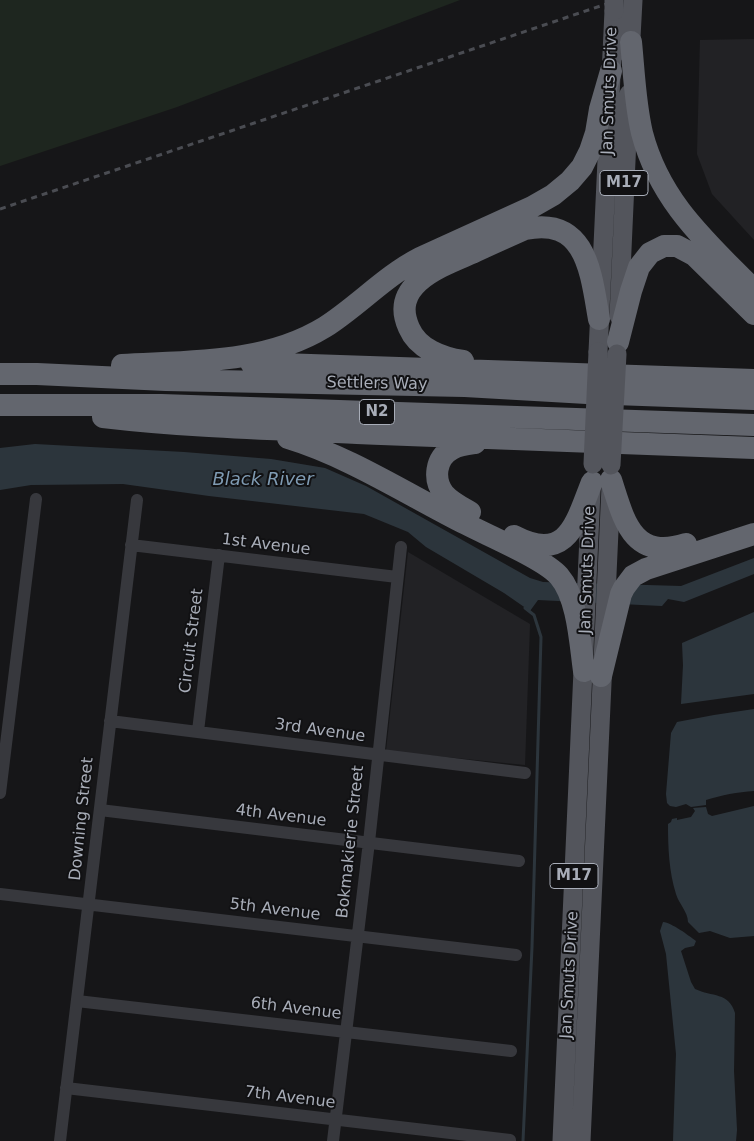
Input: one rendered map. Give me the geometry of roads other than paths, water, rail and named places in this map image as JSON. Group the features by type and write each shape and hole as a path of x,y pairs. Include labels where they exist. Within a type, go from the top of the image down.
{"highway":[{"path":"630,42 640,123 648,154 657,173 673,202 686,220 754,290"},
{"path":"36,374 195,361 266,352 295,342 330,323 401,268 532,207 553,195 577,174 590,151 611,71"},
{"path":"535,372 454,360 435,353 424,346 410,331 406,322 404,311 413,287 436,269 525,229 535,227 555,229 570,236 581,249 589,267 599,319"},
{"path":"611,349 639,267 650,253 664,246 677,246 694,255 754,314"},
{"path":"195,361 754,380"},
{"path":"711,379 736,374 754,367"},
{"name":"Settlers Way","path":"0,374 166,380 456,386 754,399"},
{"name":"Settlers Way","path":"0,405 161,405 754,425"},
{"path":"42,405 103,417 146,422 495,440 754,448"},
{"path":"246,428 288,438 323,450 527,555 560,576 568,588 595,609"},
{"path":"495,440 470,443 449,450 439,464 438,481 443,493 456,504 525,541 548,545 558,542 567,536 602,473"},
{"path":"689,446 754,458"},
{"path":"602,473 630,530 638,540 654,547 668,548 679,546 754,522"},
{"path":"595,609 621,594 627,582 638,573 656,564 754,534"},
{"path":"593,674 595,609"},
{"path":"593,674 595,609"}],"main road":[{"name":"Jan Smuts Drive","path":"595,609 630,42 623,6"},
{"name":"Jan Smuts Drive","path":"611,349 599,319 611,71 623,6"},
{"name":"Jan Smuts Drive","path":"562,1141 593,674"},
{"name":"Jan Smuts Drive","path":"581,1141 593,674"}],"street":[{"path":"0,793 36,499"},
{"name":"Downing Street","path":"60,1141 137,500"},
{"name":"1st Avenue","path":"131,545 397,577"},
{"name":"Bokmakierie Street","path":"332,1141 369,842 401,547"},
{"name":"Circuit Street","path":"198,731 220,555"},
{"name":"3rd Avenue","path":"110,721 525,773"},
{"name":"4th Avenue","path":"100,810 519,861"},
{"name":"5th Avenue","path":"0,894 516,954"},
{"name":"6th Avenue","path":"77,1000 511,1051"},
{"name":"7th Avenue","path":"66,1088 510,1140"}],"water":[{"name":"Black River","path":"35,444 271,459 325,468 366,486 530,578 543,582 681,586 754,558 754,574 684,602 668,599 662,606 538,600 530,611 504,593 426,547 408,532 364,514 123,484 31,485 0,490 0,448"},
{"path":"754,612 754,694 681,704 682,643"},
{"path":"754,709 754,791 712,798 706,800 706,805 691,807 686,804 676,807 670,806 667,803 666,794 671,733 677,722"},
{"path":"754,806 754,936 730,938 710,931 699,933 688,922 687,915 676,894 669,859 668,824 672,819 677,818 677,820 691,817 695,811 693,808 706,807 708,814 712,816"},
{"path":"663,922 675,927 696,941 694,946 681,951 695,989 724,998 732,1006 735,1013 736,1141 673,1141 676,1054 666,954 660,931"}],"waterway":[{"path":"523,1141 532,947 541,637 534,615 525,608"}],"railway":[{"path":"0,209 618,0"}]}
